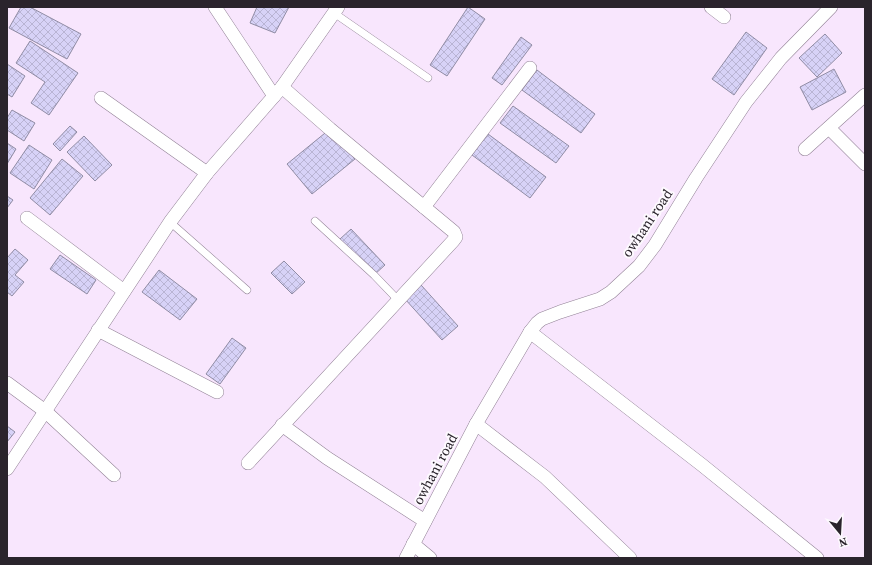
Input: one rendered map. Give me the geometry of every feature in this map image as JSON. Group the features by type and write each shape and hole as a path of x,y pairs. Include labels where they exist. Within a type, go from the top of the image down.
{"street":[{"path":"215,7 278,92 330,129 424,206 454,232 456,237 248,463"},
{"path":"711,7 724,17"},
{"name":"owhani road","path":"406,558 476,424 530,332 542,319 600,299 611,292 639,266 746,102 782,58 832,7"},
{"path":"7,469 170,222 207,174 278,92 336,10"},
{"path":"424,206 530,68"},
{"path":"805,150 865,95"},
{"path":"101,98 207,174"},
{"path":"829,128 865,164"},
{"path":"27,218 124,291"},
{"path":"98,330 217,392"},
{"path":"530,332 702,465 817,558"},
{"path":"7,383 45,411 114,475"},
{"path":"476,424 545,477 630,558"},
{"path":"282,426 327,458 425,521"},
{"path":"413,544 430,558"}],"lane":[{"path":"336,10 428,78"},
{"path":"315,221 374,275 398,300"},
{"path":"170,222 248,290"}],"building":[{"path":"21,7 30,7 81,34 67,59 9,28"},
{"path":"257,7 289,7 275,33 250,23"},
{"path":"468,7 485,19 447,76 430,65"},
{"path":"746,32 767,48 734,95 712,79"},
{"path":"825,34 842,53 817,77 799,58"},
{"path":"521,37 532,45 502,85 492,78"},
{"path":"30,41 78,73 49,115 31,103 45,82 16,63"},
{"path":"7,64 25,76 12,97 7,94"},
{"path":"834,69 846,92 812,110 800,87"},
{"path":"537,70 595,114 581,133 522,90"},
{"path":"513,106 569,146 556,163 500,123"},
{"path":"12,110 35,123 24,141 7,130 7,118"},
{"path":"70,126 77,132 60,151 53,144"},
{"path":"330,129 355,159 312,194 287,164"},
{"path":"488,134 546,177 530,198 472,155"},
{"path":"84,136 112,165 95,181 67,152"},
{"path":"7,143 16,149 7,164"},
{"path":"29,145 52,160 34,189 10,173"},
{"path":"62,159 83,176 50,215 30,198"},
{"path":"7,196 13,200 7,208"},
{"path":"351,229 385,265 374,275 340,239"},
{"path":"15,249 28,260 15,275 24,282 12,296 7,292 7,258"},
{"path":"60,255 96,280 87,294 50,269"},
{"path":"284,261 305,282 292,294 271,273"},
{"path":"159,270 197,299 180,320 142,292"},
{"path":"421,285 458,326 442,340 405,299"},
{"path":"232,338 246,348 220,384 206,374"},
{"path":"7,426 15,432 7,442"}]}
